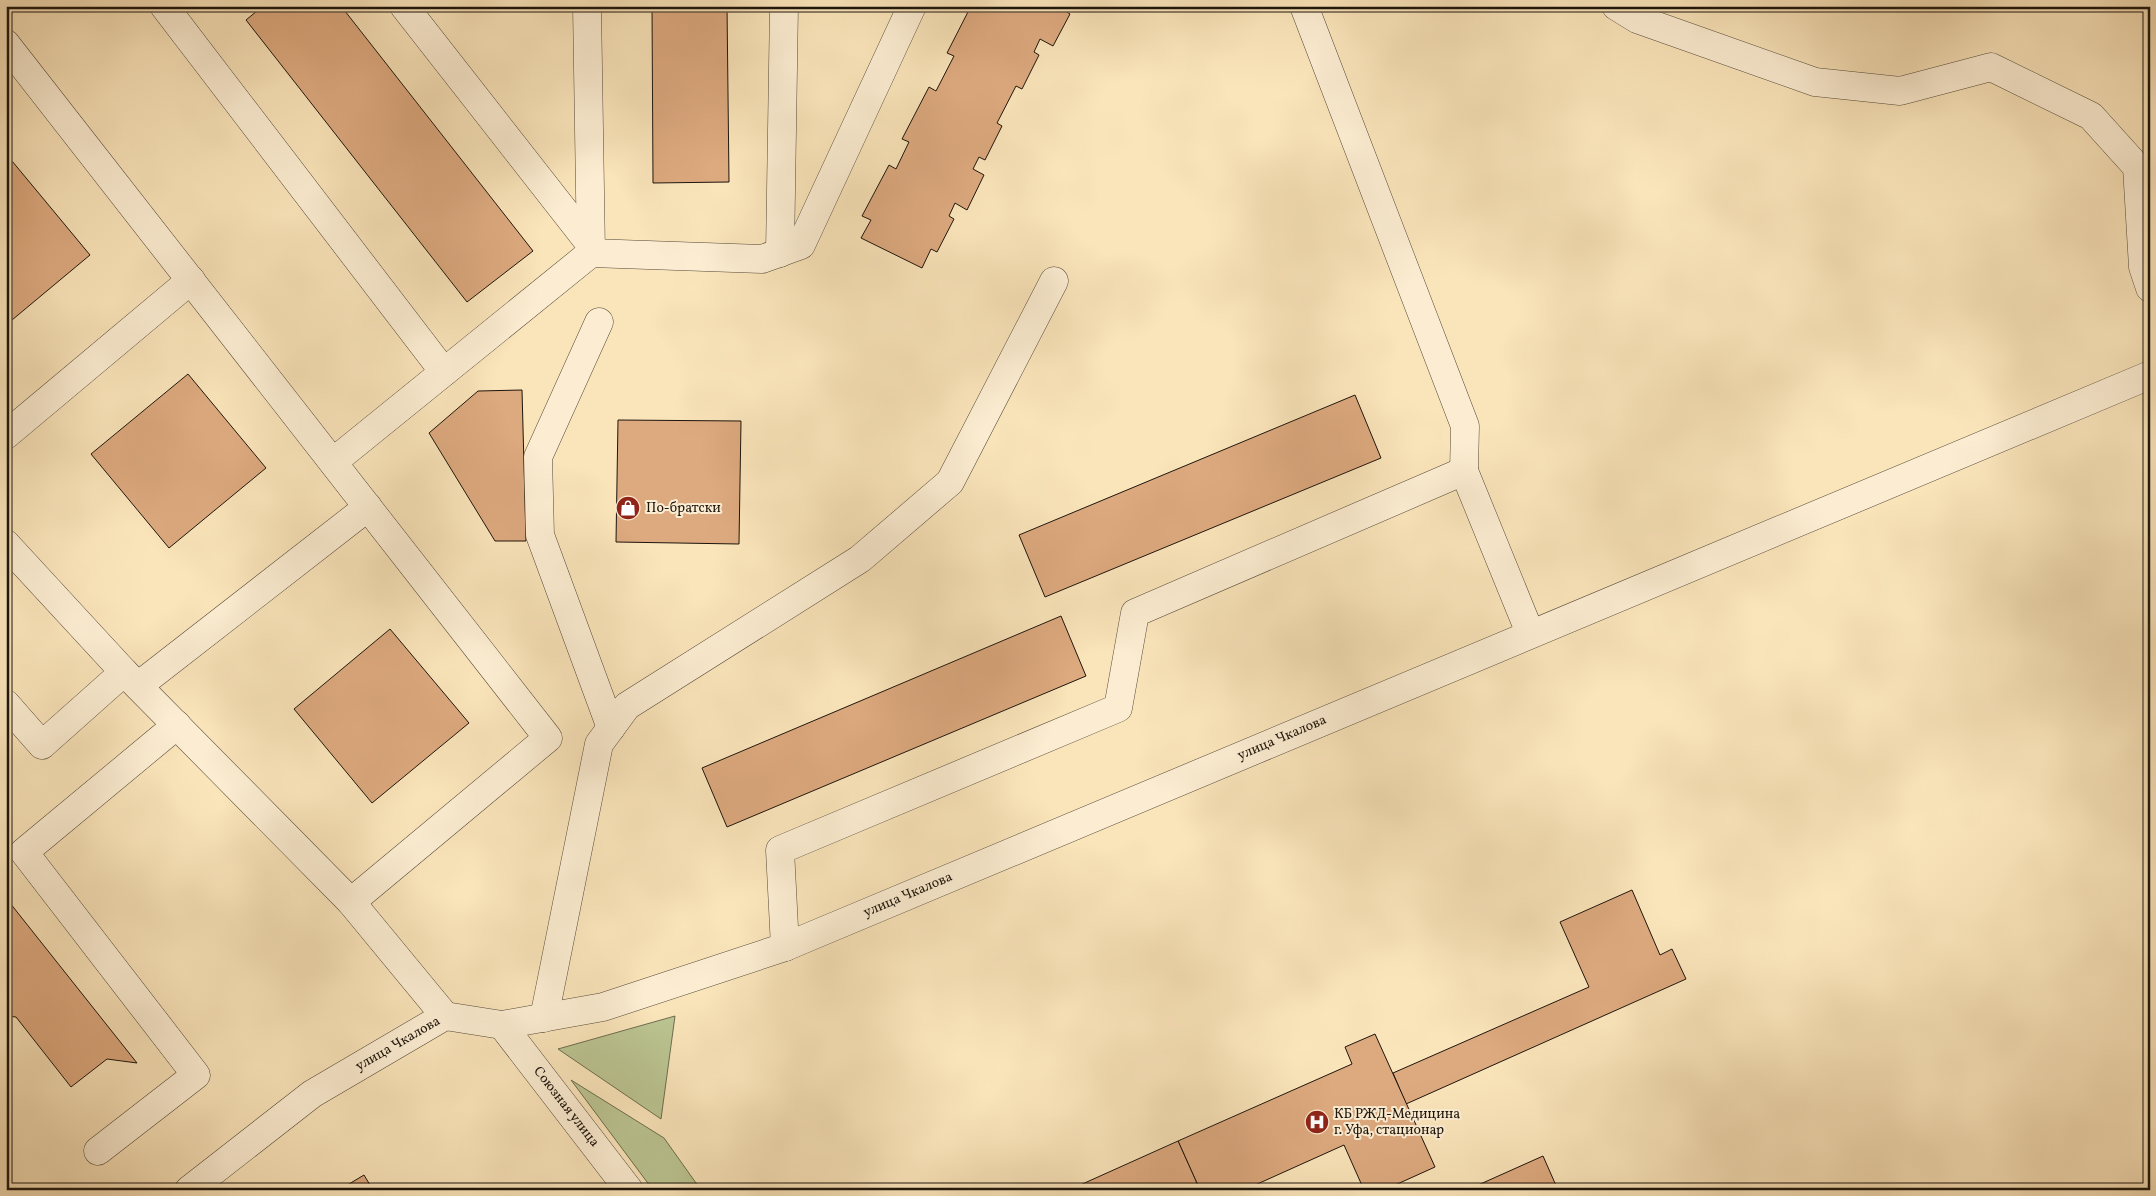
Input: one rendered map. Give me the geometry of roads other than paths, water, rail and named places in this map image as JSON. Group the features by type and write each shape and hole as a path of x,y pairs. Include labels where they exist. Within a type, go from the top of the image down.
{"street":[{"path":"164,6 444,372"},
{"path":"404,6 591,249"},
{"path":"587,6 591,249"},
{"path":"780,253 784,6"},
{"path":"333,462 591,249 762,259 801,245 912,6"},
{"path":"1304,6 1465,426 1464,471 1530,633"},
{"path":"1616,6 1637,19 1815,82 1900,92 1991,67 2091,116 2137,167 2143,267 2150,288"},
{"path":"6,44 548,738 351,902"},
{"path":"6,435 190,280"},
{"path":"544,1018 599,744 627,706 860,559 950,482 1054,281"},
{"path":"599,322 538,457 540,534 611,728"},
{"name":"улица Чкалова","path":"189,1190 312,1094 445,1016 502,1025 603,1007 785,947 1530,633 2150,375"},
{"path":"785,947 780,850 1118,708 1135,613 1464,471"},
{"path":"6,704 42,744 368,507"},
{"path":"6,544 131,679 351,902 445,1016"},
{"path":"98,1151 196,1075 24,852 177,725"},
{"name":"Союзная улица","path":"502,1025 629,1190"}],"place":[{"name":"По-братски","path":"628,508"},
{"name":"КБ РЖД-Медицина г. Уфа, стационар","path":"1317,1122"}]}
